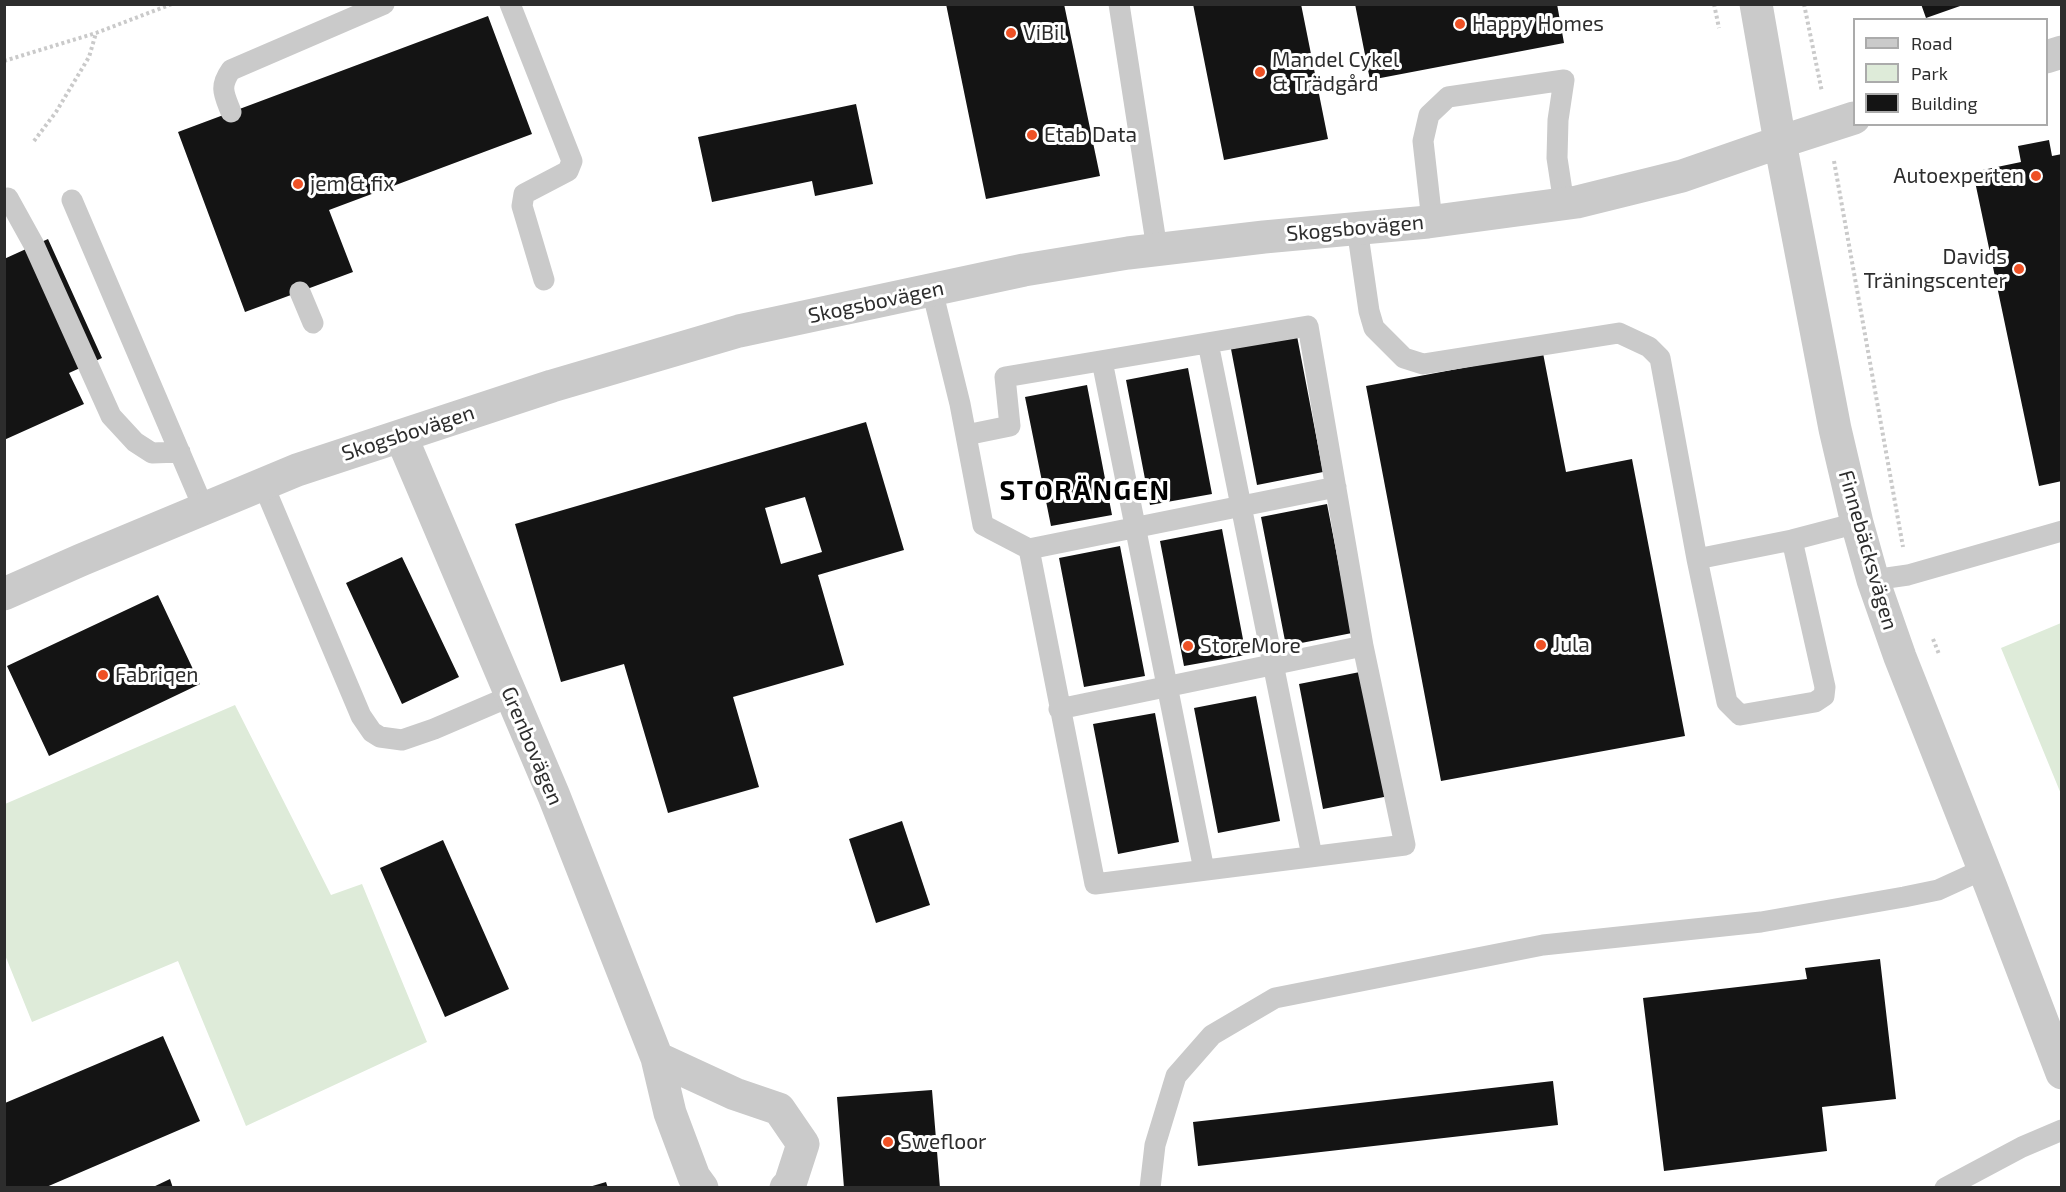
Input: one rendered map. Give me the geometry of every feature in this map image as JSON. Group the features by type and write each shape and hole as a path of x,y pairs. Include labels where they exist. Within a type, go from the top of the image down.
{"street":[{"name":"Finnebäcksvägen","path":"1756,4 1835,429 1857,523 1873,579 1900,657 1984,869 2061,1073"},
{"name":"Skogsbovägen","path":"4,594 297,470 552,386 740,331 1024,270 1157,249 1432,221 1564,204 1682,176 1841,122"},
{"name":"Grenbovägen","path":"400,436 554,795 657,1058 670,1113 698,1184"},
{"path":"657,1058 735,1094 779,1109 803,1144 790,1184 786,1188"}],"lane":[{"path":"231,112 223,91 224,80 231,70 384,4"},
{"path":"510,4 572,161 568,171 524,194 522,206 544,280"},
{"path":"1119,4 1157,249"},
{"path":"1432,221 1423,141 1429,115 1448,97 1564,80 1558,120 1557,158 1564,204"},
{"path":"8,198 34,245 111,416 135,442 152,453 180,452"},
{"path":"72,200 204,509"},
{"path":"1357,228 1374,328 1404,358 1423,364 1619,333 1650,347 1660,358 1697,559 1727,702 1740,715 1815,702 1824,696 1825,687 1791,540"},
{"path":"932,290 966,435 983,525 1029,549 1336,487"},
{"path":"300,292 313,323"},
{"path":"966,435 1010,426 1005,377 1308,326 1363,646 1405,845 1095,884 1029,549"},
{"path":"1208,343 1312,856"},
{"path":"1102,361 1204,870"},
{"path":"264,484 361,716 372,732 380,737 402,740 511,696"},
{"path":"1697,559 1791,540 1857,523"},
{"path":"1873,579 1908,575 2061,531"},
{"path":"1059,709 1363,646"},
{"path":"1150,1188 1155,1145 1176,1076 1212,1035 1275,998 1543,945 1761,922 1904,897 1938,890 1984,869"},
{"path":"1945,1188 2022,1147 2061,1130"}],"path":[{"path":"4,61 96,33 172,4"},
{"path":"1714,4 1719,28"},
{"path":"1804,4 1841,122"},
{"path":"34,141 56,112 89,57 96,33"}],"green space":[{"path":"2061,623 2061,794 2001,648"},
{"path":"235,705 331,895 362,884 427,1042 246,1126 178,961 32,1022 5,955 5,804"}],"building":[{"path":"946,4 1064,4 1100,176 986,199"},
{"name":"Mandel Cykel & Trädgård","path":"1193,4 1301,4 1328,139 1224,160"},
{"name":"Happy Homes","path":"1355,4 1557,4 1564,43 1370,80"},
{"path":"1921,4 1962,4 1963,5 1926,18"},
{"name":"jem & fix","path":"488,16 532,134 329,210 353,272 245,312 178,132"},
{"path":"856,104 873,184 815,196 812,181 712,202 698,137"},
{"path":"2049,140 2052,156 2062,154 2062,481 2039,486 1973,172 2021,162 2018,146"},
{"path":"48,239 102,358 69,373 84,404 4,440 4,259"},
{"path":"1297,336 1323,472 1257,485 1231,349"},
{"name":"Jula","path":"1543,353 1566,472 1632,459 1685,736 1441,781 1366,386"},
{"path":"1188,368 1212,494 1150,505 1126,380"},
{"path":"1087,385 1112,515 1051,526 1025,397"},
{"path":"866,422 904,550 818,575 844,665 733,697 759,787 668,813 624,664 561,682 515,524","holes":["805,497 822,552 781,564 765,508"]},
{"path":"1327,504 1352,633 1286,646 1261,517"},
{"path":"1222,529 1246,655 1184,666 1160,541"},
{"path":"1120,546 1145,676 1084,687 1059,558"},
{"path":"402,557 459,677 402,704 346,583"},
{"name":"Fabriqen","path":"158,595 200,684 49,756 7,666"},
{"path":"1365,671 1389,796 1323,809 1299,684"},
{"path":"1256,696 1280,821 1218,833 1194,708"},
{"path":"1155,713 1179,842 1118,854 1093,724"},
{"path":"902,821 930,905 876,923 849,839"},
{"path":"443,840 509,989 445,1017 380,868"},
{"path":"1880,959 1896,1099 1822,1107 1827,1151 1664,1171 1643,998 1807,979 1805,968"},
{"path":"163,1036 200,1121 44,1188 5,1188 5,1103"},
{"path":"1553,1081 1558,1125 1198,1166 1193,1122"},
{"name":"Swefloor","path":"932,1090 940,1188 844,1188 837,1097"},
{"path":"170,1179 173,1188 151,1188"},
{"path":"606,1182 608,1188 589,1188 589,1187"}],"place":[{"name":"Happy Homes","path":"1460,24"},
{"name":"ViBil","path":"1011,33"},
{"name":"Mandel Cykel & Trädgård","path":"1260,72"},
{"name":"Etab Data","path":"1032,135"},
{"name":"Autoexperten","path":"2036,176"},
{"name":"jem & fix","path":"298,184"},
{"name":"Davids Träningscenter","path":"2019,269"},
{"name":"Jula","path":"1541,645"},
{"name":"StoreMore","path":"1188,646"},
{"name":"Fabriqen","path":"103,675"},
{"name":"Swefloor","path":"888,1142"}],"district":[{"name":"STORÄNGEN","path":"1085,491"}]}
